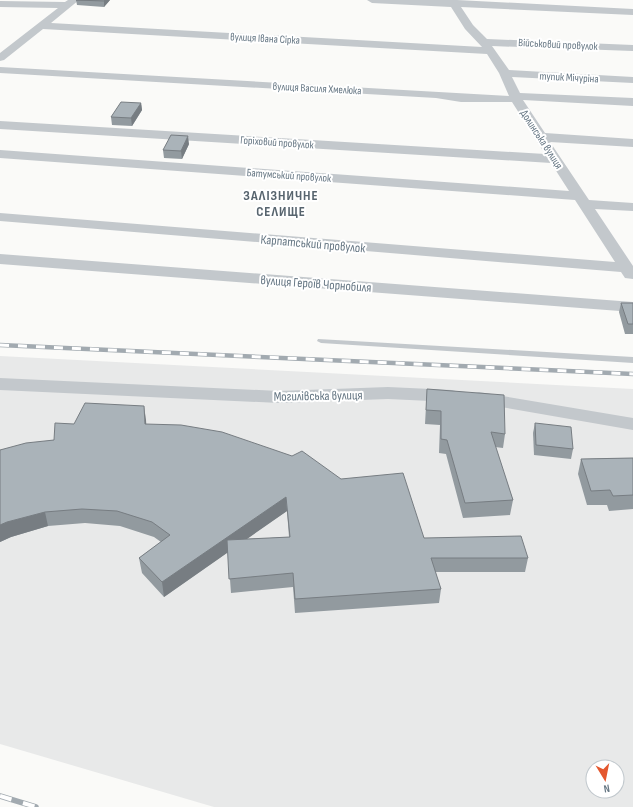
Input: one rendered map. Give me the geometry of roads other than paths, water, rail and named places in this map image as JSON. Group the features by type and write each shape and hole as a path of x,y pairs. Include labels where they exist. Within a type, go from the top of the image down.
{"street":[{"path":"372,0 453,2 633,12"},
{"name":"Долинська вулиця","path":"453,2 469,27 487,46 505,73 516,98 540,137 630,273"},
{"path":"0,4 70,3"},
{"path":"0,58 70,3"},
{"name":"вулиця Івана Сірка","path":"40,26 487,46"},
{"name":"Військовий провулок","path":"487,46 633,48"},
{"name":"вулиця Василя Хмелюка","path":"0,70 436,94 461,98 506,100 524,96 633,102"},
{"name":"тупик Мічуріна","path":"505,73 633,80"},
{"name":"Горіховий провулок","path":"0,125 554,159"},
{"path":"540,137 633,143"},
{"name":"Батумський провулок","path":"0,154 581,200 633,207"},
{"name":"Карпатський провулок","path":"0,217 630,273"},
{"name":"вулиця Героїв Чорнобиля","path":"0,259 633,307"},
{"name":"Могилівська вулиця","path":"0,384 279,397 388,393 474,397 633,424"}],"lane":[{"path":"321,341 633,360"}],"railway":[{"path":"0,345 633,374"},
{"path":"0,796 36,807"}],"district":[{"name":"ЗАЛІЗНИЧНЕ СЕЛИЩЕ","path":"281,204"}]}
